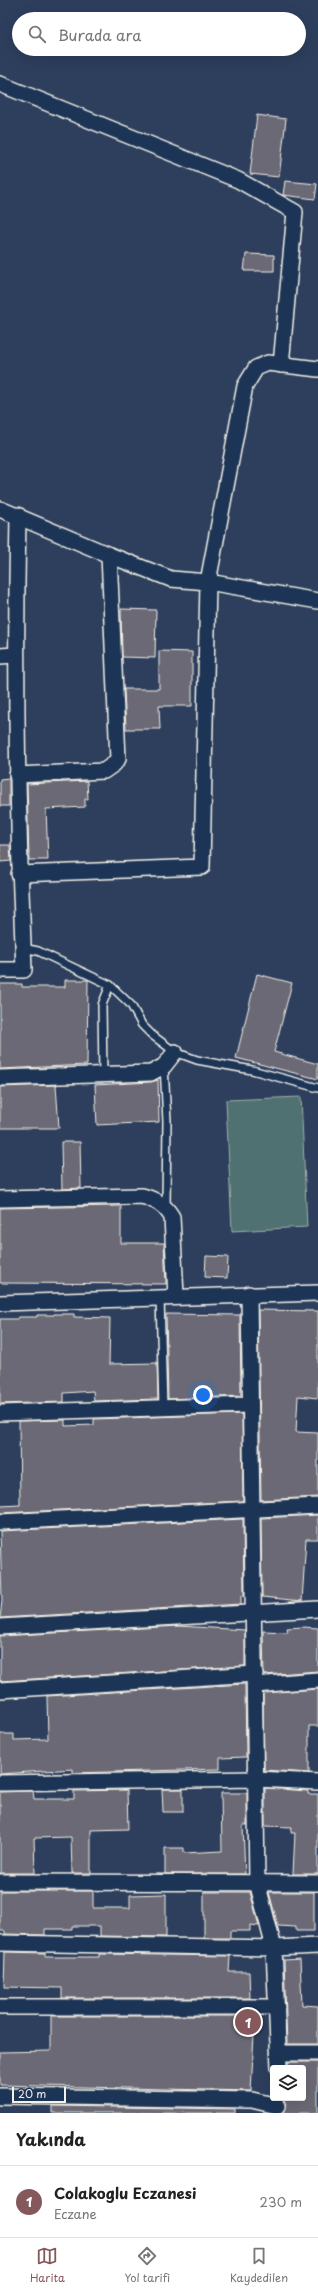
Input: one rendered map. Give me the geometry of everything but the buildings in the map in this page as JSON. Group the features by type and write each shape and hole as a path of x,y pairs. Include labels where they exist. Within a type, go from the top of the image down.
{"street":[{"path":"0,84 238,180 295,212 281,365"},
{"path":"19,874 202,867 208,582 246,386 256,368 268,363 318,369"},
{"path":"0,509 18,515 109,555 171,579 208,582 318,600"},
{"path":"0,970 24,970 19,874 15,654 18,515"},
{"path":"17,775 104,771 118,759 109,555"},
{"path":"0,656 15,654"},
{"path":"0,1078 151,1073 164,1066 175,1052"},
{"path":"0,1199 142,1196 166,1206 172,1217 176,1296"},
{"path":"0,1303 176,1296 318,1293"},
{"path":"249,1294 249,1405 255,1680 257,1882 274,1948 279,2065"},
{"path":"0,1413 249,1405"},
{"path":"0,1522 251,1508 318,1506"},
{"path":"0,1627 318,1609"},
{"path":"0,1690 255,1680 318,1680"},
{"path":"0,1783 256,1778 318,1782"},
{"path":"0,1882 318,1883"},
{"path":"0,1943 274,1948 318,1946"},
{"path":"0,2007 277,2007"},
{"path":"279,2053 318,2053"},
{"path":"0,2096 252,2100 277,2106"}],"lane":[{"path":"23,948 38,951 110,985 131,1005 142,1025 152,1035 175,1052 197,1060 252,1070 318,1088"},
{"path":"103,1075 102,1005 110,985"},
{"path":"164,1066 167,1115 166,1206"},
{"path":"160,1297 163,1408"}],"green space":[{"path":"301,1097 307,1227 232,1231 226,1100"}],"place":[{"name":"Colakoglu Eczanesi","path":"248,2022"}]}
